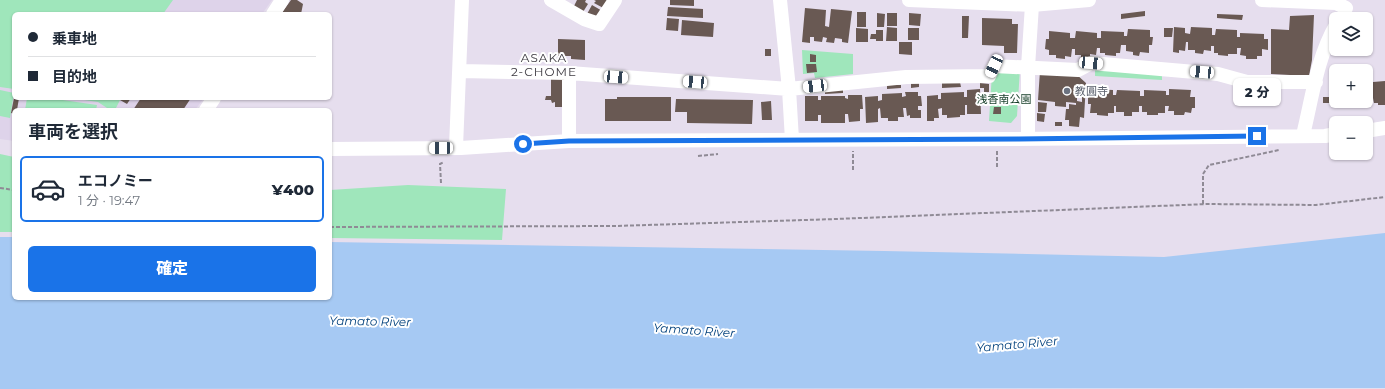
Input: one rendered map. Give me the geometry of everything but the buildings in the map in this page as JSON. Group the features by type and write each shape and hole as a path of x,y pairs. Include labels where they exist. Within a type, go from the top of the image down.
{"street":[{"path":"273,12 282,0"},
{"path":"456,147 462,0"},
{"path":"551,0 566,4 584,20 599,24 615,0"},
{"path":"780,0 789,89 792,140"},
{"path":"909,0 1032,5 1089,0"},
{"path":"1262,0 1336,3 1346,9"},
{"path":"1028,139 1028,67 1032,5"},
{"path":"1303,135 1329,37"},
{"path":"460,71 569,73 789,89 906,77 989,76 994,66 1078,70 1091,63 1218,74 1247,82 1316,82"},
{"path":"569,73 569,141"},
{"path":"1373,130 1385,128"},
{"path":"332,149 456,147 569,141 1028,139 1329,134"}],"path":[{"path":"997,148 997,168"},
{"path":"1203,204 1203,174 1209,165 1284,149"},
{"path":"853,170 854,150"},
{"path":"440,164 441,183"},
{"path":"0,188 12,190"},
{"path":"332,227 616,226 1203,204 1316,205 1385,197"}],"shaded area":[{"path":"0,0 272,0 263,12 12,12 12,100 202,100 196,108 12,108 12,141 0,139"}],"green space":[{"path":"0,0 173,0 164,12 12,12 12,89 0,87"},
{"path":"802,50 853,54 853,74 815,78 814,73 803,74"},
{"path":"1095,67 1162,71 1162,80 1095,76"},
{"name":"浅香南公園","path":"1020,69 1017,116 1011,123 989,121 992,73"},
{"path":"0,90 12,93 13,100 10,118 0,116"},
{"path":"27,100 63,100 97,105 96,108 25,108"},
{"path":"84,100 120,100 116,108 107,108 98,102"},
{"path":"0,154 12,157 12,232 0,232"},
{"path":"408,185 506,189 502,240 332,238 332,190"}],"water":[{"name":"Yamato River","path":"1385,233 1385,388 0,389 0,237 12,237 12,300 332,300 332,242 1164,257"}],"place":[{"name":"教圓寺","path":"1067,91"}],"district":[{"name":"ASAKA 2-CHOME","path":"544,64"}],"route":[{"path":"523,144 569,141 1019,139 1257,136"}]}
